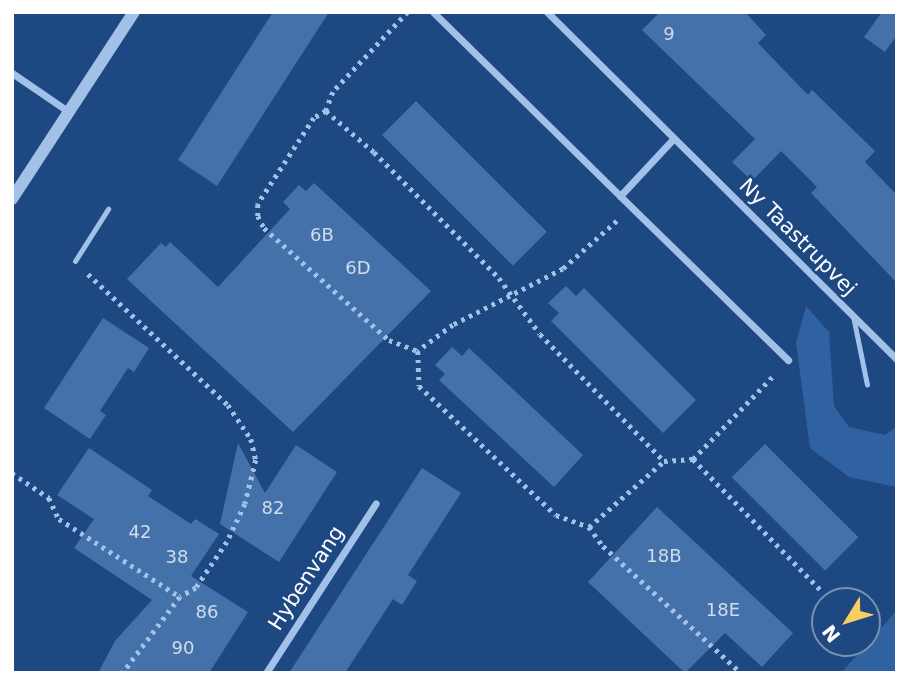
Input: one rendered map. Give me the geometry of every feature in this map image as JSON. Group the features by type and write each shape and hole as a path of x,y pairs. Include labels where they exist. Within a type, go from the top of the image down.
{"street":[{"path":"12,199 134,12"},
{"path":"433,12 788,360"},
{"name":"Ny Taastrupvej","path":"547,12 897,360"},
{"path":"12,73 69,112"},
{"path":"620,196 674,138"},
{"name":"Hybenvang","path":"266,673 376,503"}],"lane":[{"path":"75,261 108,209"},
{"path":"853,316 867,385"}],"path":[{"path":"408,12 333,92 326,111 314,118 258,204 258,216 264,228 389,340 418,351"},
{"path":"326,111 374,152 499,278 540,334 664,461"},
{"path":"632,207 580,256 512,297 453,325 418,351 416,374 426,395 556,515 589,527 603,546 741,673"},
{"path":"75,261 228,405 251,439 256,460 245,504 227,542 196,588 180,597 122,673"},
{"path":"589,527 664,461 693,459 788,360"},
{"path":"693,459 818,587"},
{"path":"12,473 48,498 59,519 180,597"}],"shaded area":[{"path":"806,306 829,332 834,406 849,427 885,435 897,426 897,487 849,477 810,448 796,343"},
{"path":"897,610 897,673 841,673 855,657 881,657 881,628"}],"building":[{"path":"273,12 329,12 217,186 178,160"},
{"path":"660,12 745,12 766,35 758,43 808,95 812,90 875,151 865,162 897,195 897,283 811,193 817,187 781,151 752,181 732,162 755,139 642,30"},
{"path":"882,12 897,12 897,35 885,52 864,37"},
{"path":"416,101 547,232 513,266 382,135"},
{"path":"314,183 431,291 293,432 127,279 161,243 166,247 170,242 218,287 290,209 283,202 299,185 306,191"},
{"path":"566,286 576,296 584,288 696,400 663,433 551,321 559,313 548,303"},
{"path":"103,318 149,348 134,372 128,368 100,411 106,415 90,439 44,408"},
{"path":"452,347 462,356 469,348 583,455 554,487 439,380 445,374 435,365"},
{"path":"238,443 265,493 296,445 337,472 279,562 220,524"},
{"path":"765,444 858,537 825,571 732,477"},
{"path":"89,448 152,490 148,496 191,524 195,519 219,534 191,576 248,612 209,673 98,673 115,641 152,600 74,548 94,519 57,495"},
{"path":"422,468 461,493 408,575 417,581 402,605 393,599 345,673 289,673"},
{"path":"657,507 793,633 762,667 725,633 685,673 588,582"}]}
